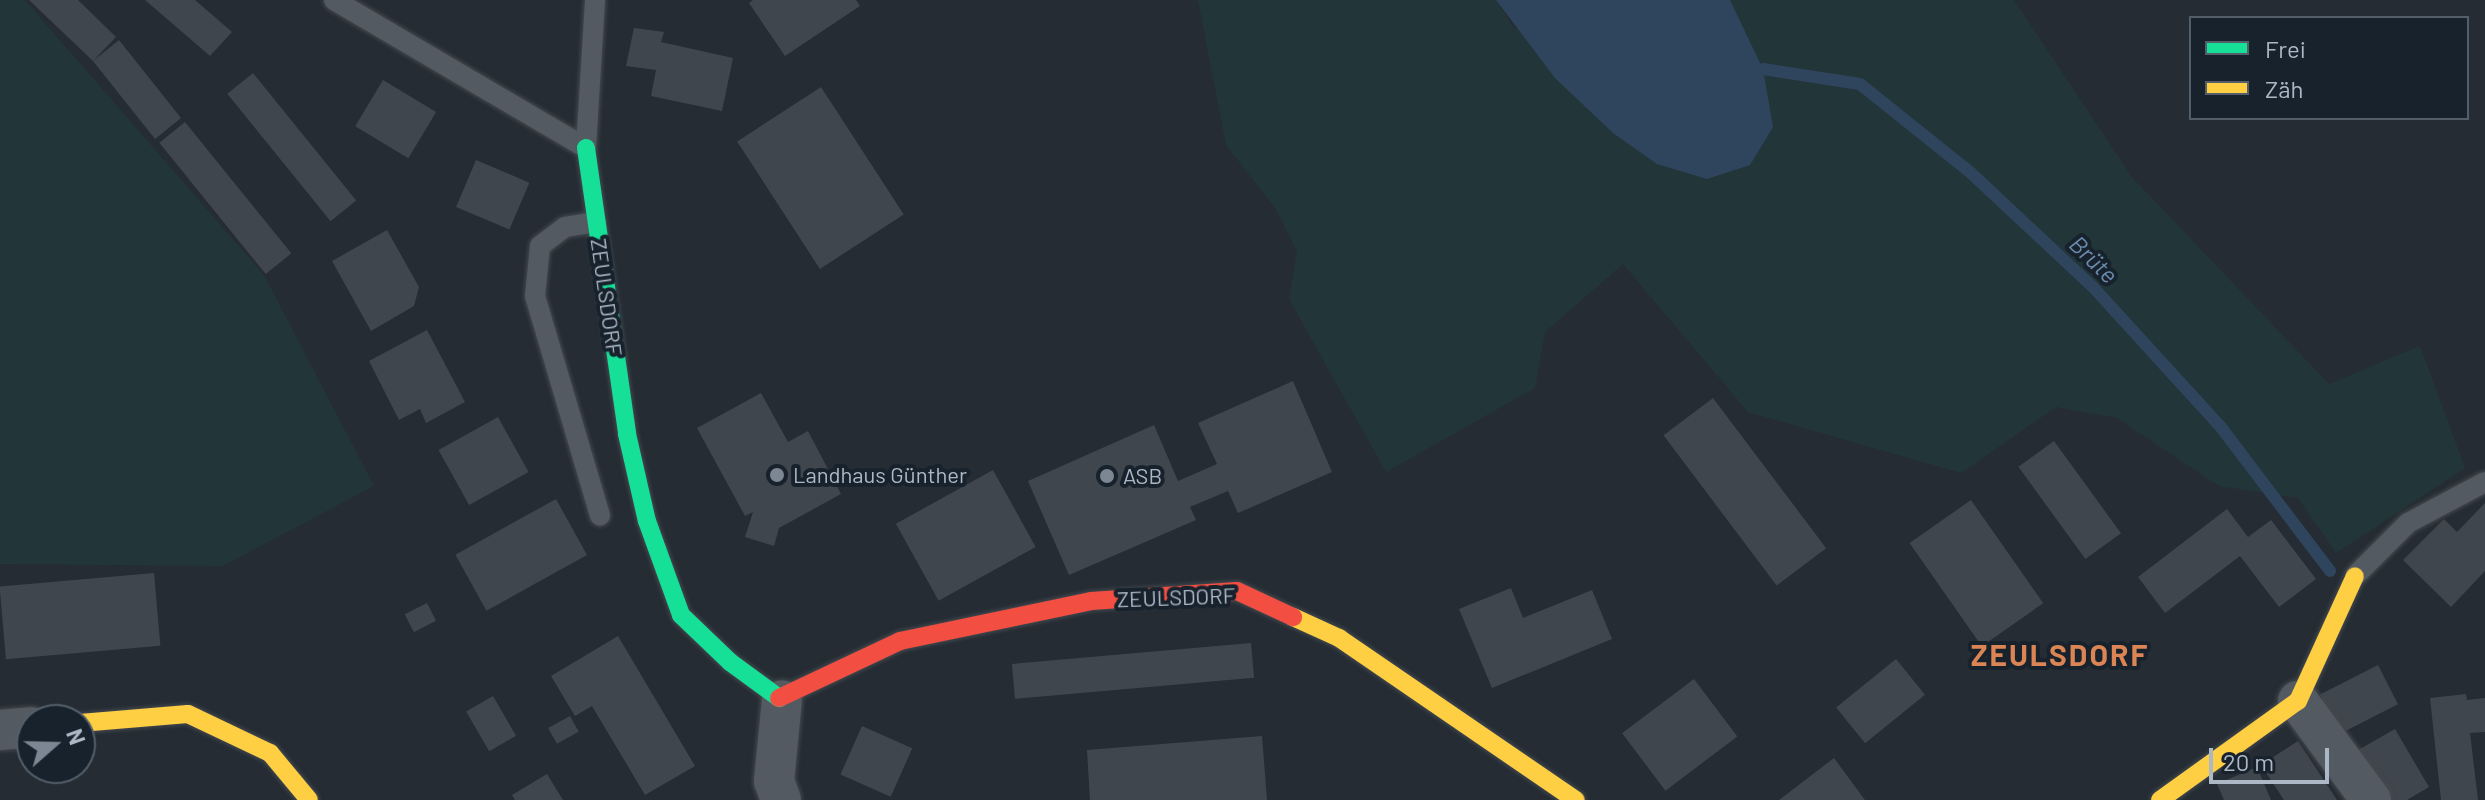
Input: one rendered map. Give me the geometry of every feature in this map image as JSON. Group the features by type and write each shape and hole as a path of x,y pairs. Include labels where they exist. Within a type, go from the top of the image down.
{"street":[{"name":"ZEULSDORF","path":"586,148 627,434 647,521 681,615 730,662 782,700 900,641 1091,601 1237,591 1339,638 1576,800"},
{"path":"2160,800 2298,701 2355,576"},
{"path":"781,800 774,781 782,700"},
{"path":"2298,701 2371,800"},
{"path":"96,722 188,714 270,753 309,800"}],"lane":[{"path":"334,0 586,148"},
{"name":"ZEULSDORF","path":"586,148 595,0"},
{"name":"ZEULSDORF","path":"596,222 565,227 540,246 535,296 600,516"},
{"path":"2355,576 2408,523 2485,482"}],"green space":[{"path":"0,0 25,0 264,275 374,486 223,566 0,564"},
{"path":"1198,0 1496,0 1514,28 1763,69 1730,0 2014,0 2131,176 2329,384 2420,346 2465,468 2336,553 2298,498 2219,486 2117,418 2056,407 1961,473 1748,412 1623,264 1545,332 1535,388 1386,472 1289,299 1297,251 1276,209 1226,145"}],"water":[{"path":"1496,0 1730,0 1763,69 1773,127 1750,165 1707,179 1657,164 1613,133 1555,78"}],"building":[{"path":"29,0 78,0 116,37 93,61"},
{"path":"145,0 195,0 232,32 210,56"},
{"path":"753,0 856,0 860,6 785,56 749,3"},
{"path":"634,28 664,32 661,42 733,58 722,111 651,96 656,70 626,66"},
{"path":"119,40 181,118 155,139 93,61"},
{"path":"253,73 356,200 331,221 227,94"},
{"path":"383,80 436,112 408,158 355,126"},
{"path":"821,87 904,214 820,269 737,141"},
{"path":"185,122 291,253 266,274 159,143"},
{"path":"476,160 529,183 509,230 456,207"},
{"path":"387,230 419,287 414,306 371,331 332,261"},
{"path":"427,330 465,402 426,423 420,409 399,420 369,361"},
{"name":"ASB","path":"1293,381 1332,472 1238,513 1228,491 1190,507 1196,520 1069,575 1028,481 1154,425 1178,481 1217,464 1198,423"},
{"name":"Landhaus Günther","path":"761,393 788,442 808,431 841,494 779,528 774,546 745,537 753,512 745,516 697,428"},
{"path":"1713,398 1826,548 1777,585 1663,435"},
{"path":"498,417 529,472 469,505 439,450"},
{"path":"2054,441 2121,533 2085,559 2018,467"},
{"path":"993,470 1036,547 939,601 896,524"},
{"path":"556,499 587,555 486,611 455,555"},
{"path":"1971,500 2043,603 1982,646 1910,543"},
{"path":"2485,503 2485,571 2451,607 2403,560 2444,519 2457,532"},
{"path":"2227,509 2248,537 2271,520 2316,579 2279,607 2240,556 2165,613 2138,577"},
{"path":"154,573 160,646 6,659 0,586"},
{"path":"1511,588 1523,618 1592,590 1612,639 1492,688 1459,609"},
{"path":"427,603 436,621 414,632 405,614"},
{"path":"618,636 695,766 645,795 592,706 575,716 551,676"},
{"path":"1251,643 1254,678 1015,699 1012,664"},
{"path":"1896,659 1925,695 1865,743 1836,707"},
{"path":"2378,665 2398,704 2340,734 2320,695"},
{"path":"1694,679 1737,737 1665,791 1622,733"},
{"path":"2466,694 2467,700 2485,698 2485,732 2470,733 2478,800 2441,800 2430,698"},
{"path":"493,696 516,736 489,751 466,712"},
{"path":"570,716 579,732 557,744 548,728"},
{"path":"862,726 912,748 891,797 840,774"},
{"path":"2395,729 2429,787 2407,800 2381,800 2353,753"},
{"path":"1262,736 1267,800 1090,800 1087,750"},
{"path":"2298,741 2337,800 2284,800 2261,765"},
{"path":"1834,758 1865,800 1779,800"},
{"path":"2257,767 2271,800 2224,800 2217,784"},
{"path":"547,774 563,800 515,800 512,795"}],"waterway":[{"name":"Brüte","path":"1763,69 1860,84 1971,173 2093,287 2220,426 2330,571"}],"traffic: fast":[{"path":"586,148 627,434 647,521 681,615 730,662 779,698"}],"traffic: slow":[{"path":"2160,800 2298,701 2355,576"},
{"path":"1293,617 1339,638 1576,800"},
{"path":"96,722 188,714 270,753 309,800"}],"traffic: jam":[{"path":"779,698 900,641 1091,601 1237,591 1293,617"}],"place":[{"name":"Landhaus Günther","path":"777,475"},
{"name":"ASB","path":"1107,476"}],"district":[{"name":"ZEULSDORF","path":"2060,654"}]}
